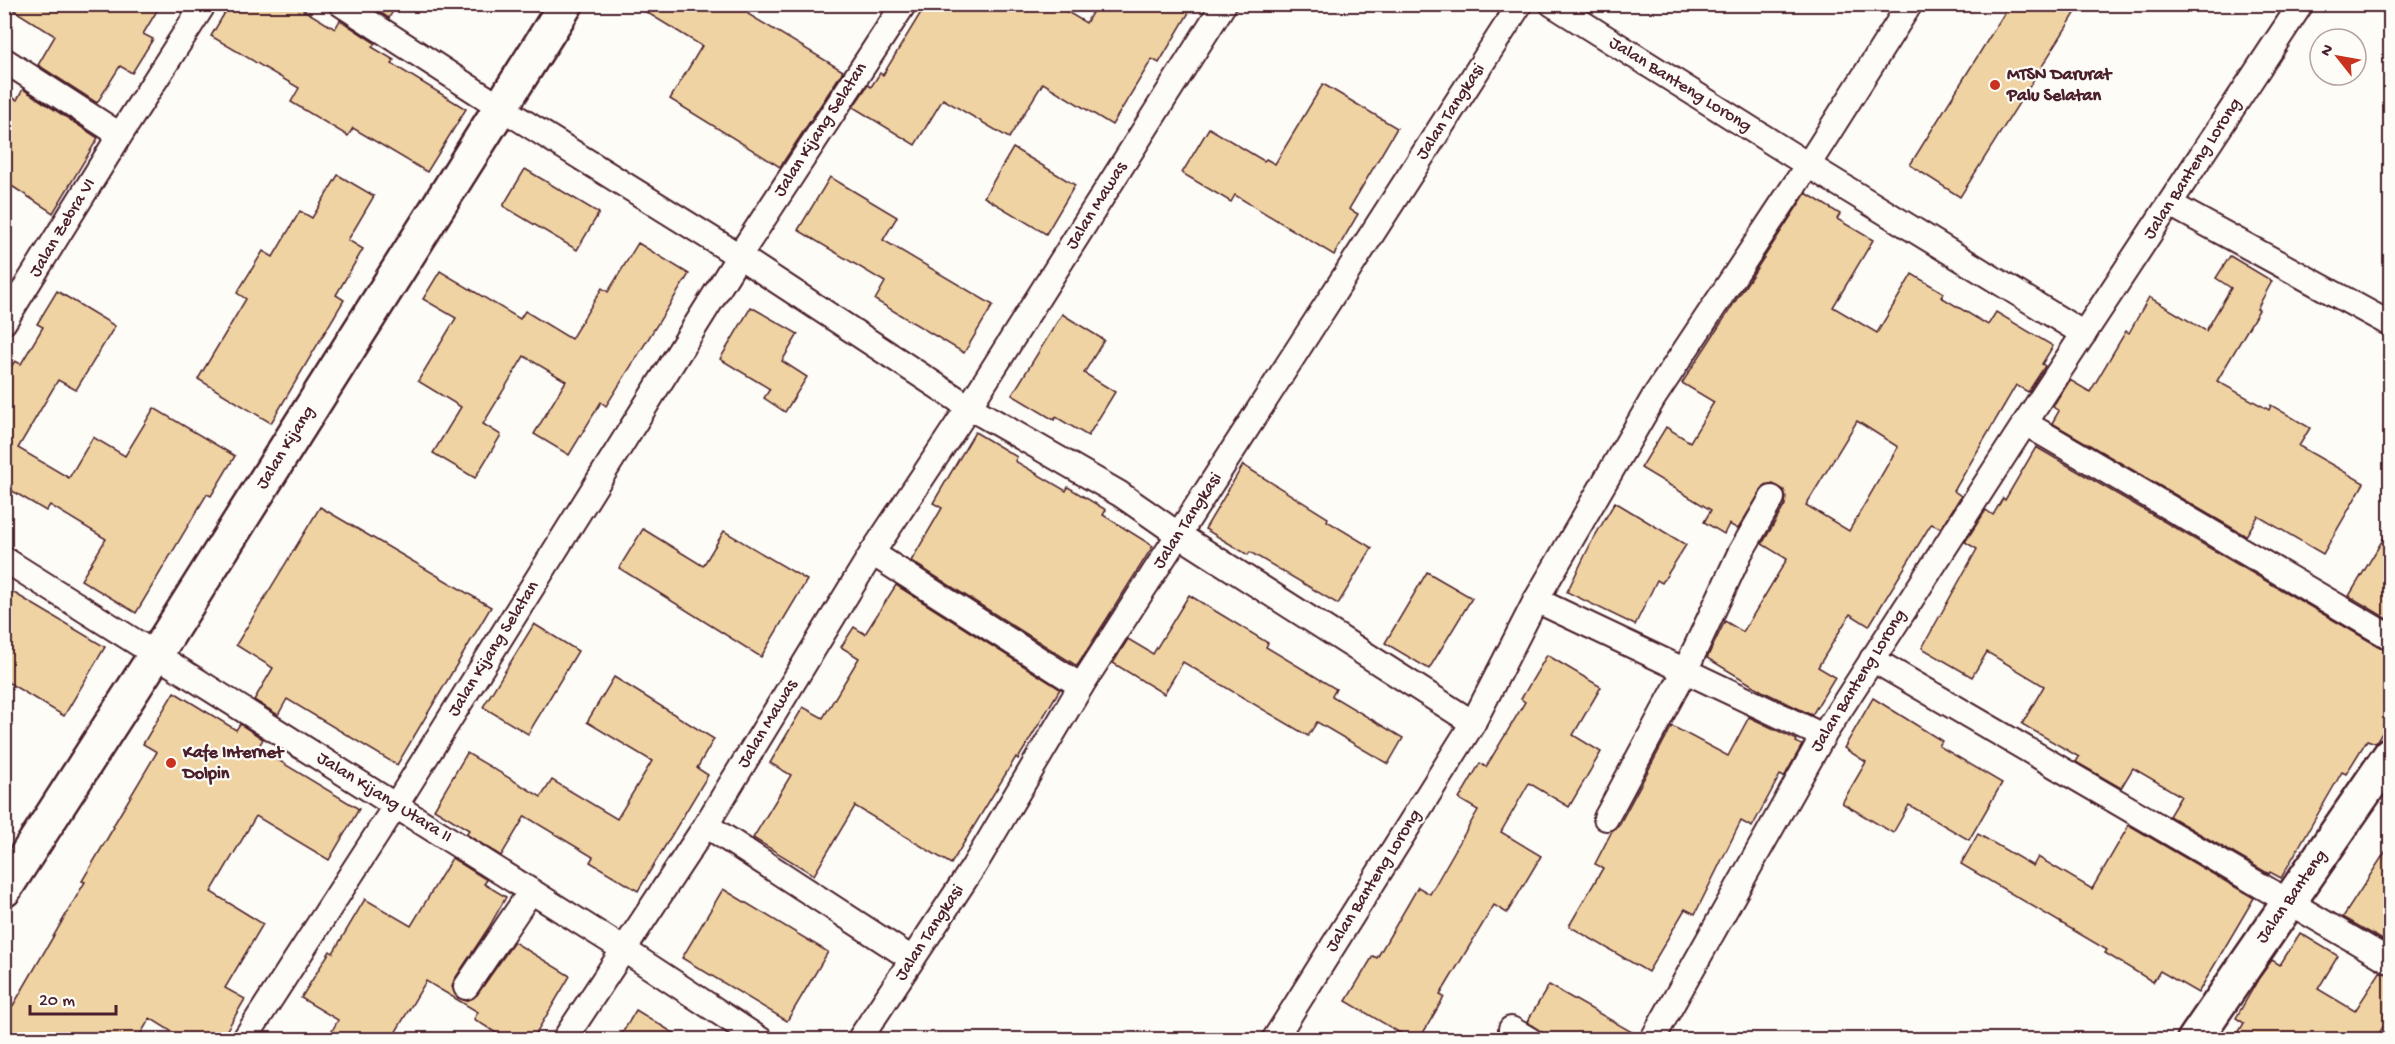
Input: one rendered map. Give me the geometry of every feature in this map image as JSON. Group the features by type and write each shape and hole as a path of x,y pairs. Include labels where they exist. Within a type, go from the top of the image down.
{"street":[{"name":"Jalan Zebra VI","path":"4,322 13,291 120,135 204,4"},
{"path":"342,4 500,107 739,256 969,407 1120,495 1473,723"},
{"name":"Jalan Kijang","path":"4,890 156,654 566,4"},
{"name":"Jalan Kijang Selatan","path":"244,1040 396,805 739,256 904,4"},
{"name":"Jalan Mawas","path":"564,1040 706,825 872,553 969,407 1224,4"},
{"name":"Jalan Tangkasi","path":"859,1040 974,866 1082,686 1520,4"},
{"name":"Jalan Banteng Lorong","path":"1552,4 1808,165 2084,334"},
{"name":"Jalan Banteng Lorong","path":"1274,1040 1473,723 1536,600 1653,397 1808,165 1910,4"},
{"name":"Jalan Banteng Lorong","path":"1652,1040 1823,736 2025,423 2301,4"},
{"path":"4,60 120,135"},
{"path":"2170,204 2391,324"},
{"path":"2025,423 2391,637"},
{"path":"1606,818 1686,669 1740,553 1772,498"},
{"path":"872,553 1082,686"},
{"name":"Jalan Kijang Utara II","path":"4,559 623,949 761,1040"},
{"path":"1536,600 1686,669 1823,736"},
{"path":"1872,659 2391,961"},
{"name":"Jalan Banteng","path":"2194,1040 2391,755"},
{"path":"706,825 912,959"},
{"path":"465,987 531,891"}],"building":[{"path":"4,4 161,4 143,34 153,39 132,73 120,66 97,103 38,65 55,36"},
{"path":"230,4 294,4 335,29 340,20 375,43 372,47 394,60 392,64 466,109 427,172 353,128 348,136 291,102 299,88 211,36"},
{"path":"368,4 397,4 389,18"},
{"path":"633,4 754,4 748,14 843,71 780,167 670,99 702,46"},
{"path":"926,4 1054,4 1086,23 1097,4 1194,4 1159,63 1152,59 1112,125 1043,83 1009,138 943,99 915,145 853,107 868,85 871,87 880,73 883,75"},
{"name":"MTSN Darurat Palu Selatan","path":"2010,4 2081,4 1960,197 1910,165"},
{"path":"1323,84 1397,128 1349,209 1358,214 1334,255 1235,195 1231,202 1182,173 1209,128 1264,161 1266,159 1275,164"},
{"path":"23,89 98,138 53,213 4,181 4,93 17,100"},
{"path":"1013,148 1075,185 1046,234 984,197"},
{"path":"525,169 599,213 577,250 503,206"},
{"path":"338,175 374,196 348,240 363,249 336,295 344,300 271,423 198,379 246,299 237,293 263,251 273,257 300,211 312,218"},
{"path":"830,177 897,217 883,240 993,305 964,353 875,300 885,282 798,230"},
{"path":"1806,193 1840,214 1837,219 1873,240 1833,307 1877,333 1912,274 1944,293 1941,297 1988,325 1996,312 2053,346 2042,364 2045,366 2028,392 2016,385 1954,491 1961,496 1941,528 1931,524 1869,626 1850,614 1818,667 1835,677 1812,715 1762,691 1707,658 1725,621 1743,632 1787,559 1762,544 1785,505 1786,497 1784,490 1773,484 1764,486 1738,529 1729,524 1724,534 1704,522 1711,510 1641,468 1666,427 1690,442 1714,402 1682,383","holes":["1857,421 1898,447 1849,531 1806,505"]},
{"path":"638,243 689,274 606,406 601,402 569,455 534,434 566,381 524,356 483,424 501,435 475,478 433,453 461,407 418,381 456,318 423,299 440,271 520,319 525,311 571,339 602,288 608,292"},
{"path":"2230,256 2272,281 2257,309 2259,310 2217,381 2269,410 2271,405 2310,428 2299,446 2364,483 2323,554 2258,516 2246,536 2052,423 2059,411 2053,407 2070,380 2090,392 2126,331 2129,333 2149,297 2206,331 2231,288 2216,278"},
{"path":"57,291 115,326 76,390 58,380 18,448 69,478 93,437 125,456 154,408 235,456 211,496 207,494 136,613 81,580 106,539 50,505 46,511 4,486 4,377 15,361 21,364 43,327 37,324"},
{"path":"751,307 798,334 782,361 807,377 785,412 764,398 770,389 720,359"},
{"path":"1062,314 1104,340 1084,373 1115,392 1088,436 1056,417 1054,420 1012,395"},
{"path":"975,432 1017,457 1015,461 1066,491 1068,487 1106,510 1103,515 1153,546 1077,666 911,561 942,508 933,503"},
{"path":"2036,447 2383,649 2391,651 2391,718 2376,743 2367,740 2346,774 2342,772 2281,878 2270,872 2269,874 2169,816 2181,796 2133,768 2121,788 2076,762 2079,757 2022,724 2044,686 1987,652 1972,677 1922,648 1977,549 1965,542 1986,510 1993,515 2003,498 2005,500"},
{"path":"1243,465 1372,548 1338,604 1250,552 1248,555 1205,529"},
{"path":"1615,502 1686,545 1662,583 1657,580 1635,625 1567,592 1592,541"},
{"path":"320,507 491,607 397,765 287,699 278,715 254,700 273,668 236,645"},
{"path":"2391,526 2391,621 2349,596"},
{"path":"643,529 703,566 724,531 807,580 761,657 619,568"},
{"path":"1427,572 1472,598 1429,669 1385,643"},
{"path":"896,585 1060,689 951,864 855,806 814,875 753,838 791,775 770,763 803,707 823,718 859,658 841,647 854,627 865,634"},
{"path":"4,587 105,647 64,716 4,680"},
{"path":"1189,595 1268,643 1266,647 1336,689 1332,696 1403,738 1388,764 1317,722 1308,736 1183,662 1164,694 1113,663 1128,639 1153,654"},
{"path":"534,624 578,651 528,734 483,707"},
{"path":"1547,655 1601,687 1573,735 1601,752 1569,807 1529,783 1501,832 1541,856 1507,913 1494,905 1440,995 1444,997 1419,1040 1412,1040 1346,1001 1373,956 1377,958 1418,887 1430,894 1478,810 1459,799 1480,763 1486,767 1525,702 1521,699"},
{"path":"614,677 714,739 697,768 708,775 638,891 590,862 593,857 525,816 501,856 466,834 469,830 434,809 467,753 541,797 552,780 617,819 652,761 587,722"},
{"path":"174,692 236,730 240,724 263,739 258,748 359,809 329,860 256,816 211,892 263,924 225,988 245,999 221,1040 185,1040 150,1018 137,1040 4,1040 4,1021 157,752 143,744"},
{"path":"1873,698 1942,741 1939,746 2002,783 1969,840 1909,805 1893,833 1842,803 1866,762 1844,748"},
{"path":"1749,717 1797,740 1796,742 1802,745 1784,777 1780,775 1752,827 1741,821 1695,914 1685,909 1648,972 1569,926 1603,868 1595,864 1612,831 1619,825 1672,726 1728,756"},
{"path":"2129,825 2254,898 2198,993 2160,971 2153,982 2105,953 2107,950 1961,864 1978,834 2033,866 2038,857 2092,889"},
{"path":"2391,843 2391,935 2386,942 2343,917"},
{"path":"452,858 487,880 484,884 506,897 454,980 452,987 458,998 466,1001 477,995 514,942 570,976 532,1040 507,1040 474,1019 478,1012 426,981 391,1040 327,1040 338,1020 301,998 330,951 333,953 365,899 411,926"},
{"path":"723,889 828,952 787,1021 682,958"},
{"path":"2300,933 2338,956 2318,989 2355,1011 2380,972 2391,975 2391,1014 2375,1040 2234,1040 2244,1023 2236,1018 2259,978 2272,960 2280,965"},
{"path":"1549,985 1639,1036 1638,1040 1544,1040 1542,1032 1527,1022"},
{"path":"636,1010 685,1040 618,1040"}],"place":[{"name":"MTSN Darurat Palu Selatan","path":"1995,85"},
{"name":"Kafe Internet Dolpin","path":"171,763"}]}
